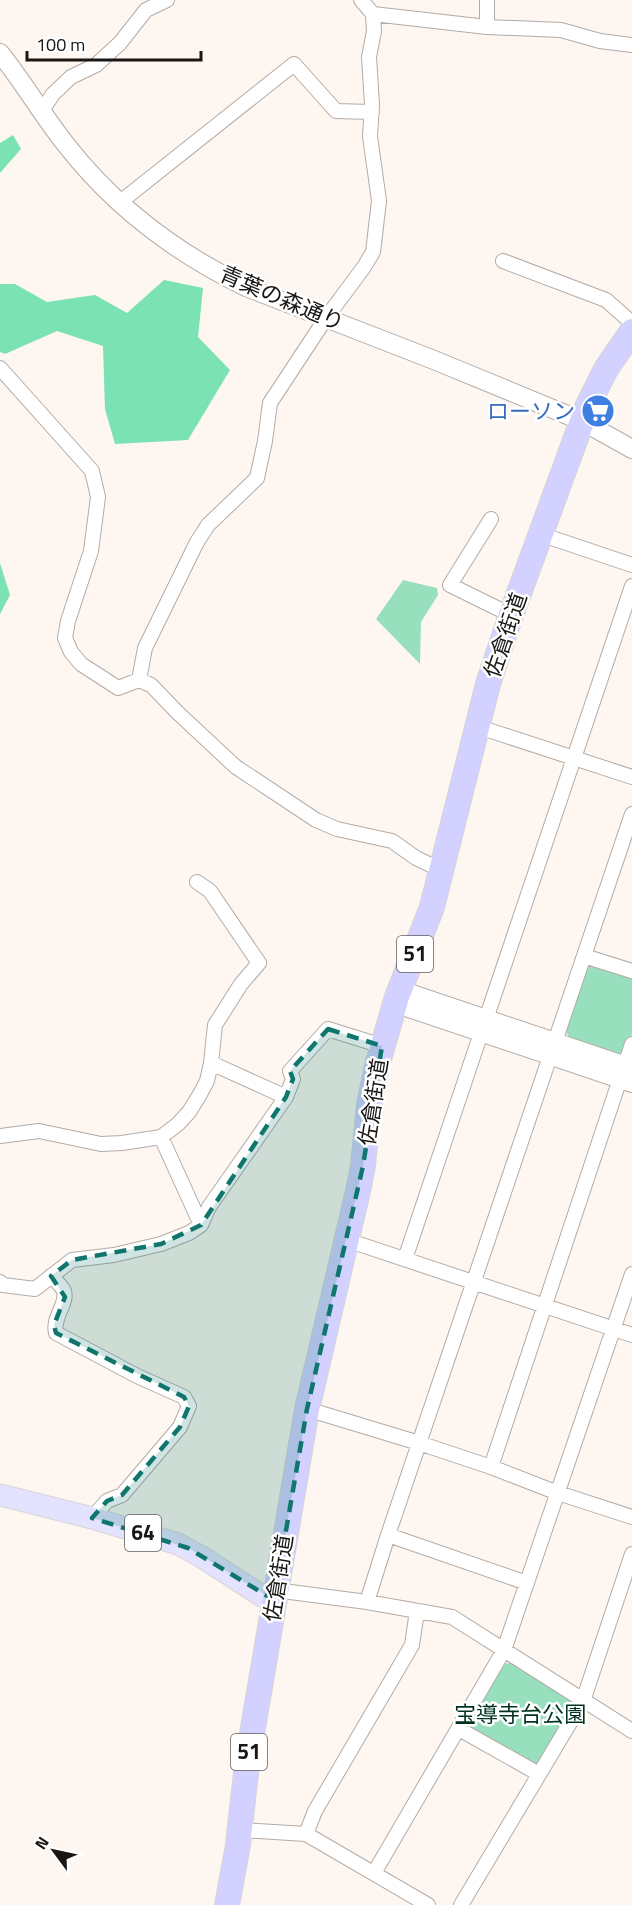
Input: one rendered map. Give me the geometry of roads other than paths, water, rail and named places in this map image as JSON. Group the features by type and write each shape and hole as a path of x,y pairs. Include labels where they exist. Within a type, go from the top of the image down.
{"highway":[{"name":"佐倉街道","path":"227,1905 240,1830 246,1773 279,1594 307,1409 363,1166 371,1092 382,1046 397,997 432,907 476,726 511,615 582,421 606,369 632,331"}],"main road":[{"name":"64","path":"0,1495 92,1518 188,1548 262,1596 279,1594"}],"street":[{"path":"41,112 52,94 71,77 96,65 120,43 146,10 167,0"},
{"path":"139,680 145,648 197,542 208,525 257,478 270,403 373,252 379,201 371,150 372,112 369,57 374,31 373,14 360,0"},
{"path":"486,27 488,0"},
{"path":"373,14 486,27 561,30 600,41 632,45"},
{"name":"青葉の森通り","path":"0,53 41,112 88,172 119,203 167,242 221,275 246,287 582,421 632,448"},
{"path":"119,203 294,64 336,111 372,112"},
{"path":"503,261 606,300 632,323"},
{"path":"0,368 92,471 98,497 91,551 68,621 65,638 71,652 81,664 118,688 139,680 151,685 236,767 316,820 337,830 392,841 416,858 441,870"},
{"path":"491,519 450,585 511,615"},
{"path":"540,534 632,566"},
{"path":"405,1258 632,586"},
{"path":"476,726 632,777"},
{"path":"367,1602 632,814"},
{"path":"0,1136 39,1131 101,1144 122,1143 160,1137 178,1124 189,1112 207,1081 215,1025 241,984 260,963 210,891 197,882"},
{"path":"584,956 632,971"},
{"path":"397,997 403,1006 484,1026 627,1074"},
{"path":"0,1282 3,1285 35,1289 72,1260 114,1255 161,1244 189,1233 201,1225 209,1207 286,1097 293,1078 290,1071 328,1029 382,1046"},
{"path":"491,1467 544,1305 627,1074 632,1044"},
{"path":"211,1063 286,1097"},
{"path":"160,1137 201,1225"},
{"path":"347,1240 632,1335"},
{"path":"374,1873 504,1650 632,1274"},
{"path":"51,1276 63,1289 65,1297 54,1325 56,1333 137,1376 184,1397 189,1406 180,1427 122,1495 107,1501 92,1518"},
{"path":"307,1409 419,1443 632,1517"},
{"path":"388,1535 527,1582"},
{"path":"461,1905 583,1701 632,1554"},
{"path":"279,1594 367,1602 452,1617 632,1731"},
{"path":"306,1834 315,1811 412,1645 417,1611"},
{"path":"459,1729 539,1774"},
{"path":"240,1830 306,1834 428,1905"}],"place":[{"name":"ローソン","path":"598,411"}],"park label":[{"name":"宝導寺台公園","path":"520,1714"}]}
